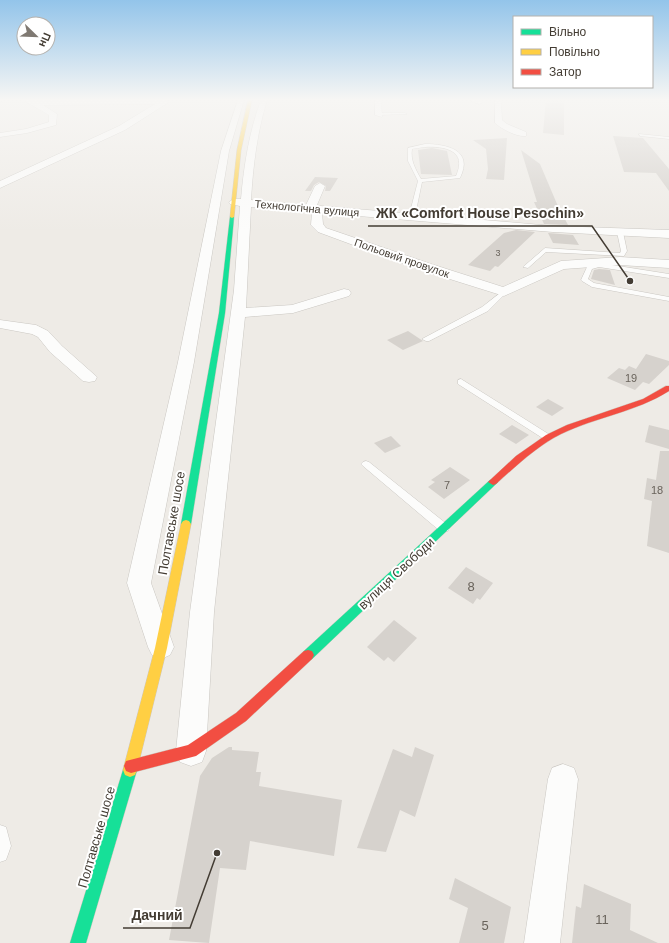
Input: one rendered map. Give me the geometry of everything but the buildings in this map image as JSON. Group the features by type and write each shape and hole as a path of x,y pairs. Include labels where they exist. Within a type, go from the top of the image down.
{"main road":[{"name":"Полтавське шосе","path":"78,943 131,766 161,648 186,522 240,202 239,150 240,144"},
{"name":"вулиця Свободи","path":"131,766 191,751 241,717 511,466 547,437 569,427 646,401 664,393 669,388"}],"street":[{"path":"0,185 88,144"},
{"path":"161,648 139,583 186,362 227,144"},
{"path":"191,751 202,612 238,313 240,202 251,144"},
{"path":"313,208 320,186"},
{"name":"Технологічна вулиця","path":"240,202 620,232 666,239"},
{"name":"Польовий провулок","path":"313,208 317,225 322,230 426,267 504,292"},
{"path":"504,292 561,265 620,261 669,264"},
{"path":"238,313 293,309 344,293"},
{"path":"0,324 30,329 43,334 56,349 89,377"},
{"path":"542,943 564,779"}],"lane":[{"path":"412,216 420,181 412,167 408,153 410,148 437,146 450,147 458,154 462,165 458,177 420,181"},
{"path":"526,267 545,250 622,255 624,251 620,232"},
{"path":"669,276 599,265 589,268 584,281 592,285 669,299"},
{"path":"426,339 485,309 504,292"},
{"path":"461,382 547,437"},
{"path":"366,464 444,528"},
{"path":"0,833 3,846 0,854"}],"traffic: fast":[{"path":"186,524 222,313 232,217"},
{"path":"308,655 493,482"},
{"path":"78,943 130,770"}],"traffic: slow":[{"path":"232,217 240,144"},
{"path":"130,770 161,648 186,524"}],"traffic: jam":[{"path":"493,482 529,451 549,437 582,422 646,401 669,388"},
{"path":"131,766 191,751 241,717 308,655"}],"place":[{"name":"ЖК «Comfort House Pesochin»","path":"630,281"},
{"name":"Дачний","path":"217,853"}]}
